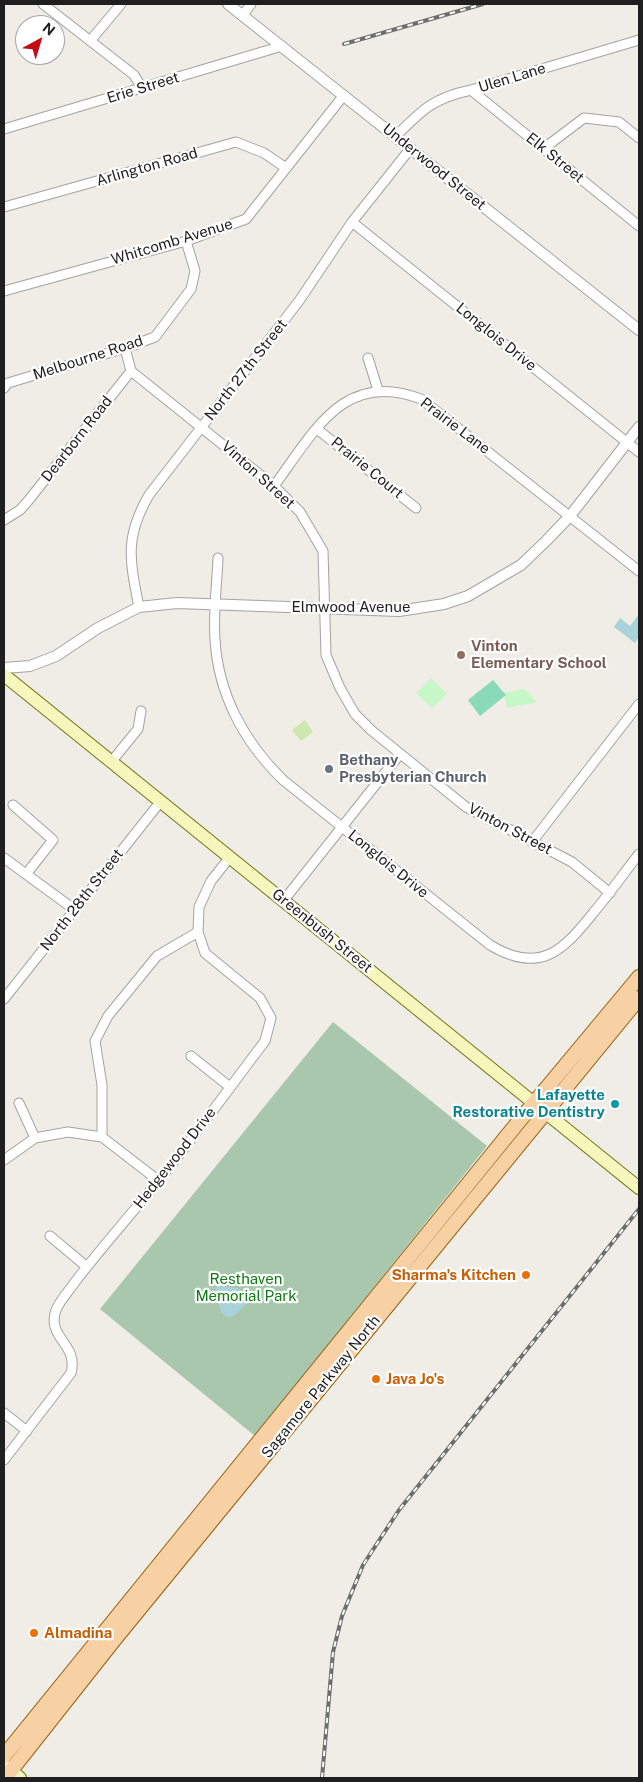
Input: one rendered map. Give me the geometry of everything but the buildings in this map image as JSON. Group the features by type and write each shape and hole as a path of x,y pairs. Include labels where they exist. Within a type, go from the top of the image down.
{"main road":[{"name":"Greenbush Street","path":"4,675 639,1188"},
{"name":"Sagamore Parkway North","path":"4,1756 534,1103 639,977"},
{"name":"Sagamore Parkway North","path":"10,1773 114,1640 639,998"}],"street":[{"path":"43,4 134,75 142,88"},
{"path":"90,41 121,4"},
{"name":"Underwood Street","path":"228,4 639,330"},
{"path":"243,15 251,4"},
{"name":"Ulen Lane","path":"396,136 421,111 445,96 639,40"},
{"name":"Erie Street","path":"5,129 282,46"},
{"name":"Elk Street","path":"471,90 639,226"},
{"name":"Whitcomb Avenue","path":"4,291 186,241 246,220 344,95"},
{"path":"543,150 584,118 619,122 639,138"},
{"path":"4,119 8,123 5,129"},
{"name":"Arlington Road","path":"4,207 236,142 264,153 286,168"},
{"name":"North 27th Street","path":"139,607 130,552 132,530 149,495 299,301 352,222 410,149"},
{"name":"Longlois Drive","path":"352,222 639,452"},
{"name":"Melbourne Road","path":"4,388 8,383 125,348 155,337 192,289 194,271 186,241"},
{"path":"125,348 131,371"},
{"path":"368,358 378,390"},
{"name":"Vinton Street","path":"131,371 202,426 274,486 300,512 323,551 327,608 326,655 340,688 355,714 400,754 476,814 572,862 610,893"},
{"name":"Dearborn Road","path":"4,520 20,510 28,501 131,371"},
{"name":"Prairie Lane","path":"274,486 317,428 334,410 349,399 378,390 397,390 422,399 639,571"},
{"name":"Elmwood Avenue","path":"4,668 30,666 56,656 98,628 139,607 177,603 399,611 444,604 468,596 521,566 570,516 639,427"},
{"name":"Prairie Court","path":"317,428 416,508"},
{"name":"Longlois Drive","path":"218,558 215,638 219,668 234,715 262,760 283,780 490,945 504,954 524,958 541,957 557,952 573,938 639,854"},
{"path":"532,842 639,704"},
{"path":"112,761 138,729 141,711"},
{"path":"284,900 400,754"},
{"name":"North 28th Street","path":"4,998 161,801"},
{"path":"13,805 53,840 27,873"},
{"name":"Hedgewood Drive","path":"4,1460 71,1372 74,1359 57,1333 55,1316 60,1303 158,1181 266,1041 271,1018 260,998 204,953 198,932 199,907 211,881 230,857"},
{"path":"4,858 75,910"},
{"path":"102,1137 102,1085 95,1041 108,1016 157,956 198,932"},
{"path":"191,1056 230,1087"},
{"path":"19,1103 35,1138"},
{"path":"4,1160 35,1138 68,1132 102,1137 158,1181"},
{"path":"50,1236 87,1267"},
{"path":"4,1413 27,1431"}],"green space":[{"path":"431,678 447,694 432,708 416,693"},
{"path":"493,680 506,695 480,716 468,700"},
{"path":"524,689 537,702 507,708 504,693"},
{"path":"305,720 313,732 301,741 292,730"},
{"name":"Resthaven Memorial Park","path":"333,1022 487,1146 255,1436 100,1309"}],"water":[{"path":"639,614 639,637 635,643 614,627 620,618 630,626"},
{"path":"218,1286 237,1288 244,1294 245,1306 233,1316 227,1317 222,1313 214,1291"}],"railway":[{"path":"344,44 483,4"},
{"path":"322,1778 333,1652 342,1616 363,1565 399,1510 639,1209"}],"place":[{"name":"Vinton Elementary School","path":"461,655"},
{"name":"Bethany Presbyterian Church","path":"329,769"},
{"name":"Lafayette Restorative Dentistry","path":"615,1104"},
{"name":"Sharma's Kitchen","path":"526,1275"},
{"name":"Java Jo's","path":"376,1379"},
{"name":"Almadina","path":"34,1633"}]}
